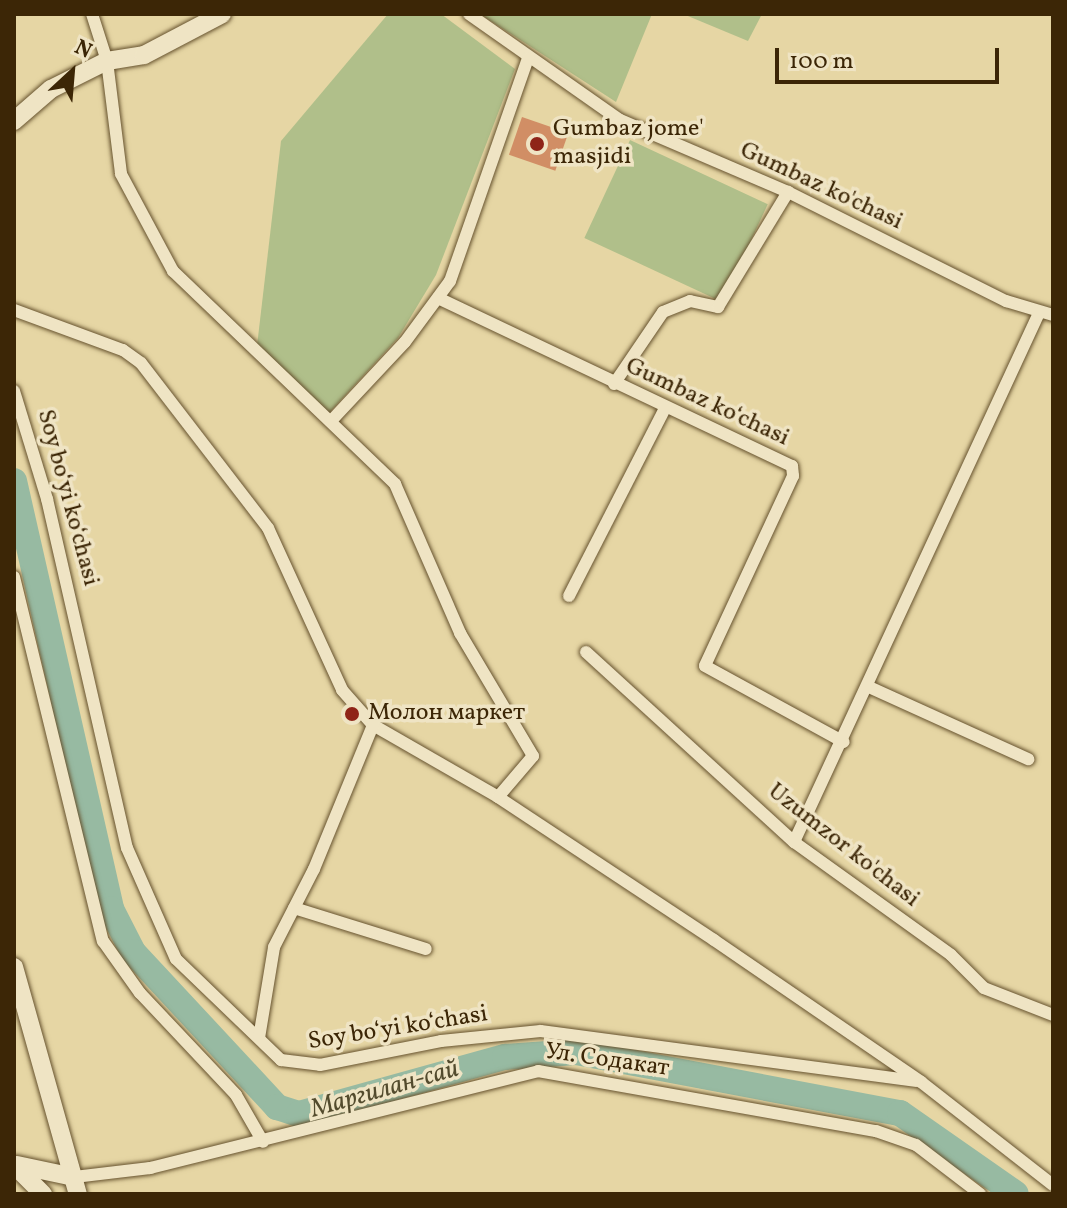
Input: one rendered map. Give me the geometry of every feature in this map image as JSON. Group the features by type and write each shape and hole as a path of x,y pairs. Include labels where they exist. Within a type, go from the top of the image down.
{"street":[{"path":"92,14 107,61 121,174 173,271 395,484 460,633 533,756 498,797"},
{"path":"14,121 51,89 107,61 144,55 222,14"},
{"name":"Gumbaz ko'chasi","path":"469,14 620,120 788,192 1039,313 1053,315"},
{"path":"331,421 438,298 465,247 528,58"},
{"path":"614,384 663,312 690,301 718,307 788,192"},
{"name":"Gumbaz koʻchasi","path":"438,298 614,384 788,463 795,472 705,666 844,742"},
{"path":"14,310 123,350 141,363 268,528 342,690 373,725 498,797 921,1082 1053,1185"},
{"path":"794,842 844,742 1039,313"},
{"name":"Soy boʻyi koʻchasi","path":"14,391 47,499 127,848 176,959 281,1060 297,1066 541,1031 921,1082"},
{"path":"569,596 665,408"},
{"path":"14,577 103,941 140,993 236,1095 263,1142"},
{"name":"Uzumzor ko'chasi","path":"586,652 794,842 951,955 984,988 1053,1015"},
{"path":"869,687 1028,759"},
{"path":"259,1038 274,947 373,725"},
{"path":"294,908 426,949"},
{"path":"14,967 76,1186"},
{"name":"Ул. Содакат","path":"76,1186 263,1142 522,1072 548,1072 876,1131 927,1152 980,1194"},
{"path":"15,1165 76,1186"},
{"path":"15,1165 43,1194"}],"green space":[{"path":"388,14 441,14 515,69 436,275 398,338 328,414 257,346 281,141"},
{"path":"480,14 652,14 616,102"},
{"path":"683,14 762,14 748,41"},
{"path":"630,140 768,204 722,302 584,238"}],"building":[{"name":"Gumbaz jome' masjidi","path":"522,117 568,133 555,171 509,155"}],"waterway":[{"name":"Маргилан-сай","path":"14,481 111,909 133,952 277,1107 299,1114 505,1057 576,1052 900,1113 1016,1194"}],"place":[{"name":"Gumbaz jome' masjidi","path":"537,144"},
{"name":"Молон маркет","path":"352,714"}]}
